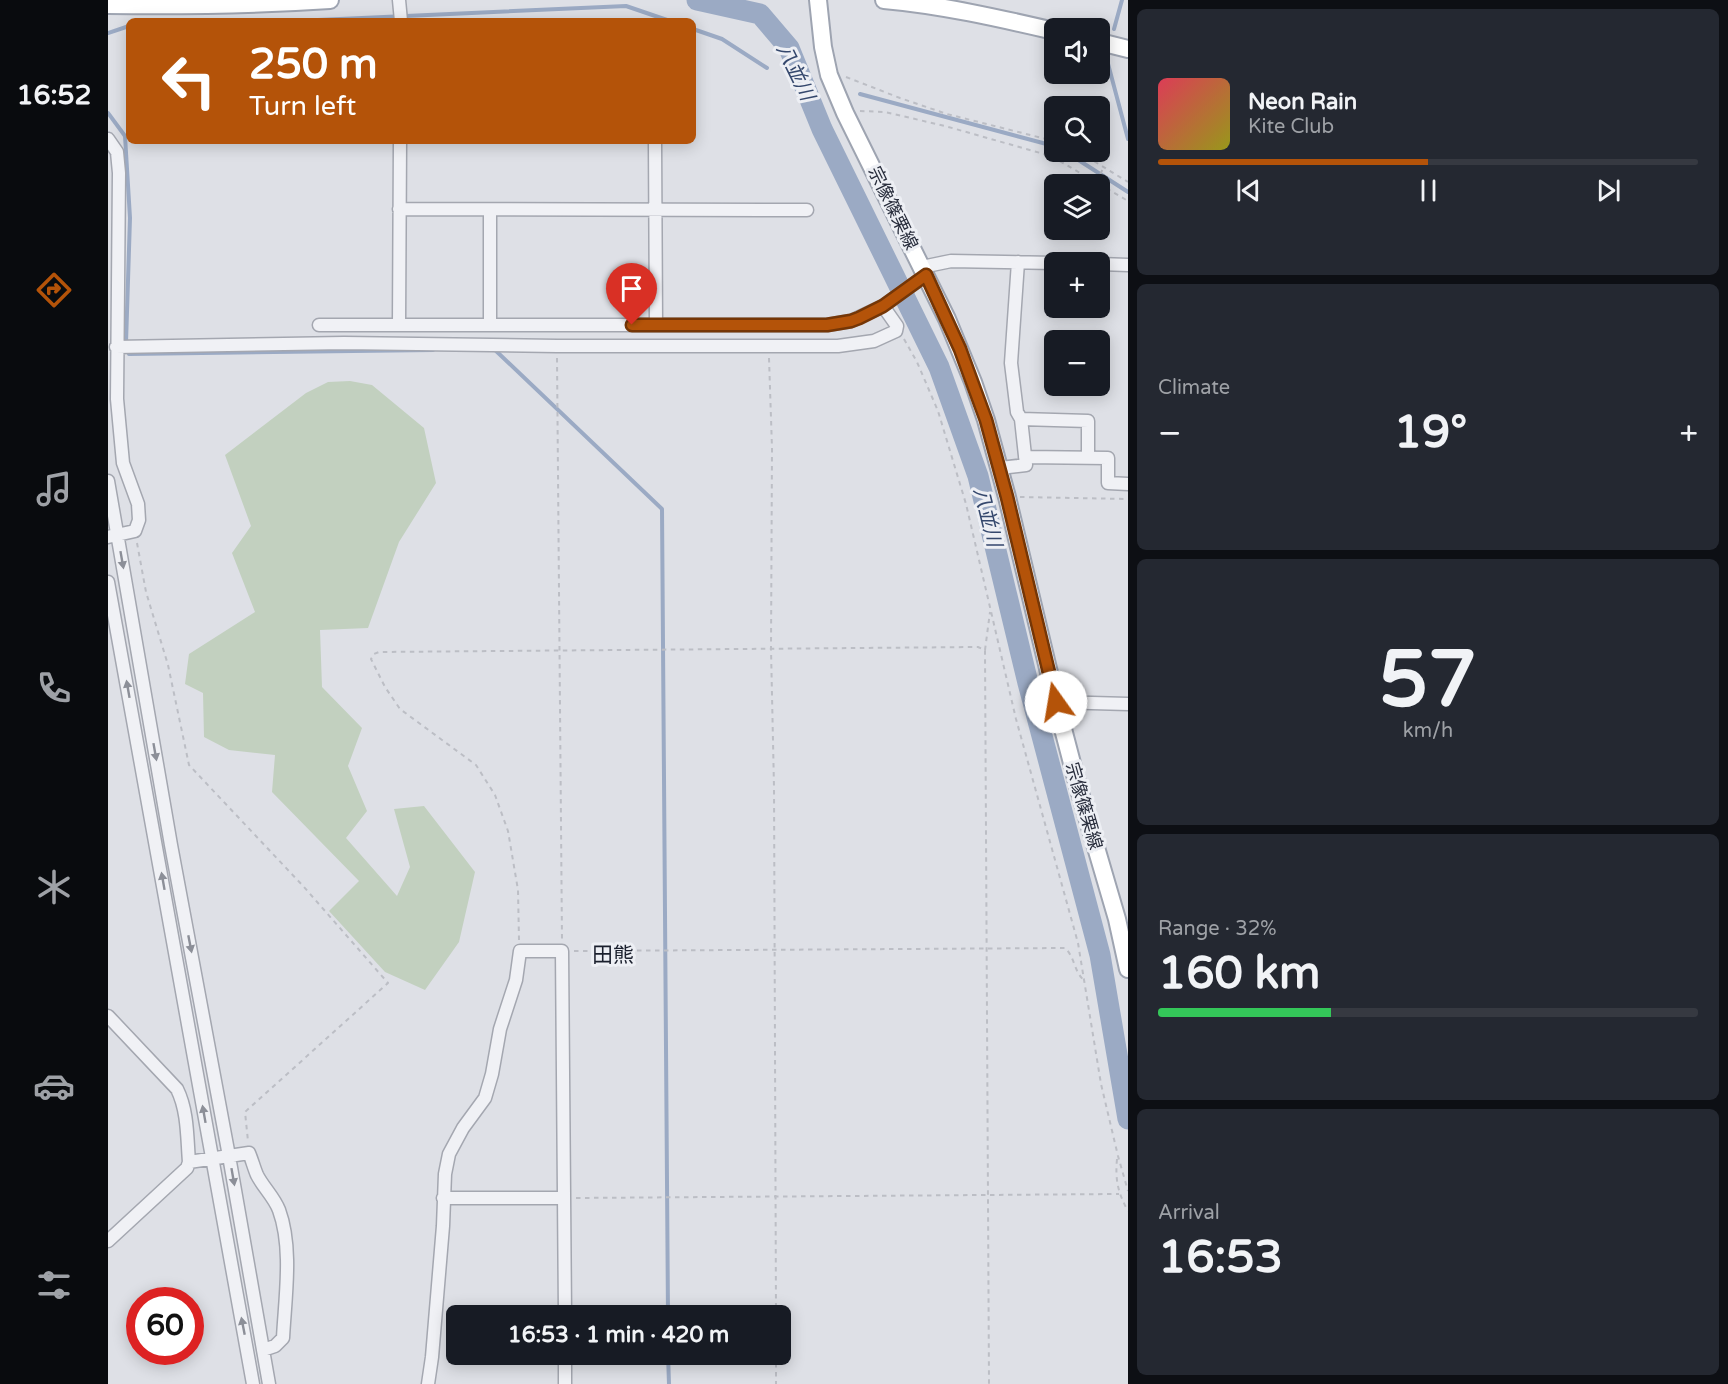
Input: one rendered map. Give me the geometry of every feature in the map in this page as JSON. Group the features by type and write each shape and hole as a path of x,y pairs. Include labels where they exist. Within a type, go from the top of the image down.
{"main road":[{"path":"108,5 246,5 330,0"},
{"name":"宗像篠栗線","path":"818,0 823,47 829,75 845,113 947,319 973,381 1000,468 1056,702 1117,919 1128,969"},
{"path":"884,0 919,4 1044,29"},
{"path":"1110,45 1128,50"}],"street":[{"path":"108,139 117,152 114,174 118,432 123,463 138,504 139,520 135,531 113,536"},
{"path":"399,325 400,144"},
{"path":"655,144 656,325"},
{"path":"399,209 807,210"},
{"path":"490,210 490,325"},
{"path":"319,325 827,325 851,321 887,303 923,274 951,261 1044,263"},
{"path":"1000,468 1026,465 1011,363 1018,262"},
{"path":"1110,264 1128,265"},
{"path":"116,347 344,343 838,346 874,341 896,331 897,326 887,303"},
{"path":"1021,419 1088,421 1088,457"},
{"path":"1025,457 1108,458 1108,483 1128,484"},
{"path":"108,482 113,536 229,1156 268,1384"},
{"path":"108,582 253,1384"},
{"path":"1056,702 1128,704"},
{"path":"428,1384 443,1226 445,1174 449,1154 463,1128 485,1098 500,1029 516,980 520,951 562,951 565,1305"},
{"path":"108,1016 177,1089 185,1116 189,1162 187,1168 108,1241"},
{"path":"189,1162 249,1153 257,1176 279,1210 287,1261 283,1338 275,1346 263,1350"},
{"path":"443,1198 563,1198"},
{"path":"565,1365 565,1384"}],"path":[{"path":"829,75 848,77 946,114 1044,138"},
{"path":"845,113 885,112 955,129 1050,156 1082,174"},
{"path":"1096,162 1128,182"},
{"path":"1100,174 1104,167"},
{"path":"1110,190 1128,201"},
{"path":"897,326 917,362 938,411 966,504 1016,719 1078,942 1101,1084 1128,1191"},
{"path":"557,346 562,951 1065,948 1070,952 1080,978 1085,981"},
{"path":"769,346 772,448 771,649 774,787 776,1305"},
{"path":"1007,497 1128,499"},
{"path":"135,531 146,592 168,665 189,765 304,887 388,983 245,1112 249,1153"},
{"path":"989,1384 985,650 991,609"},
{"path":"520,951 518,890 508,831 495,795 476,765 400,709 370,658 374,654 379,652 978,647 985,650"},
{"path":"1118,1156 1116,1171 1119,1194 1128,1211"},
{"path":"563,1198 1119,1194"},
{"path":"776,1365 776,1384"}],"green space":[{"path":"350,381 372,385 424,428 436,483 399,542 368,628 320,630 322,687 362,728 348,766 367,811 346,838 397,896 410,867 394,809 424,806 475,872 459,942 425,990 385,972 329,911 359,881 272,792 275,755 229,750 204,737 203,693 185,684 189,654 255,612 232,553 251,526 225,455 306,393 328,382"}],"waterway":[{"name":"八並川","path":"697,0 760,14 789,48 822,129 939,367 978,476 1028,683 1100,955 1128,1119"},
{"path":"1114,29 1122,0"},
{"path":"362,18 626,6 661,18"},
{"path":"108,33 126,27"},
{"path":"696,30 722,39 767,68"},
{"path":"1110,71 1128,139"},
{"path":"860,94 1044,143"},
{"path":"108,113 125,136 130,218 126,343"},
{"path":"1082,162 1128,192"},
{"path":"492,350 494,349 662,509 668,1305"},
{"path":"128,350 129,354 433,350"},
{"path":"668,1365 669,1384"}],"district":[{"name":"田熊","path":"613,955"}],"route":[{"path":"632,325 827,325 851,321 883,306 926,275 960,349 986,420 1000,468 1056,702"}]}
